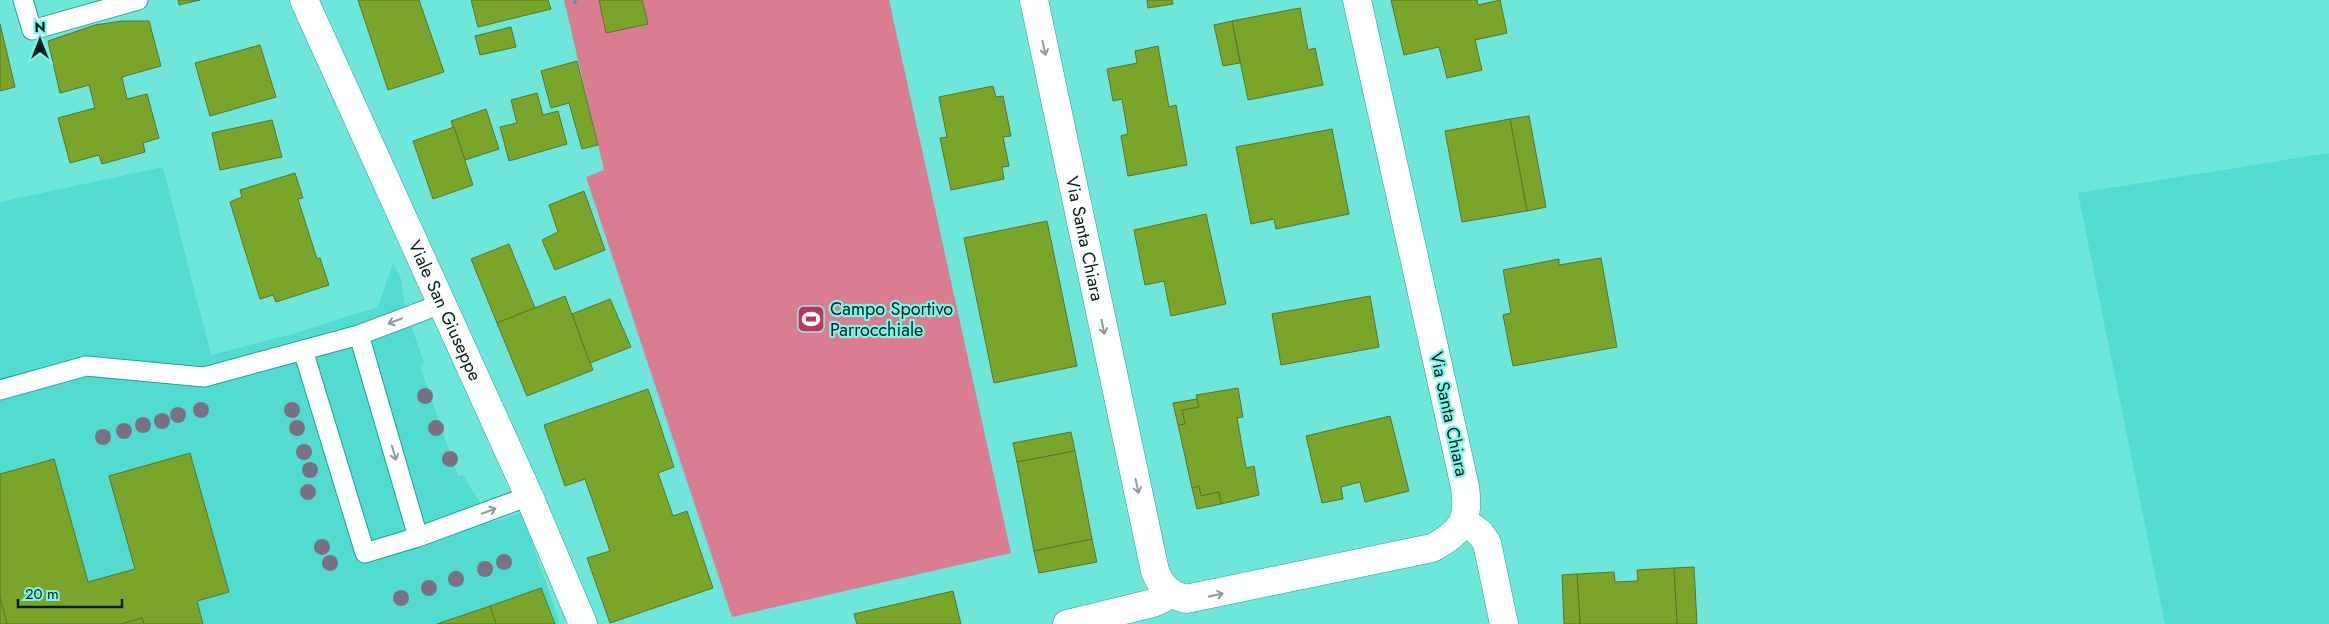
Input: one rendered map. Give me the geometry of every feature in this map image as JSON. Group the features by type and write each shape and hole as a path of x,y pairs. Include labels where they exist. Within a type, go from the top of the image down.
{"street":[{"name":"Viale San Giuseppe","path":"304,0 584,624"},
{"name":"Via Santa Chiara","path":"1034,0 1155,571 1160,583 1167,591"},
{"name":"Via Santa Chiara","path":"1357,0 1465,487 1467,510 1464,521"},
{"path":"1067,624 1153,604 1162,599 1167,591 1179,598 1194,599 1432,548 1449,539 1464,521 1480,533 1487,543 1504,624"}],"lane":[{"path":"23,0 32,30 138,0"},
{"path":"0,390 86,366 204,377 358,334 441,304"},
{"path":"358,334 418,537"},
{"path":"303,350 365,553 418,537 528,496"}],"path":[{"path":"574,0 576,5"}],"shaded area":[{"name":"Campo Sportivo Parrocchiale","path":"564,0 889,0 1011,553 732,617 586,177 604,170"},
{"path":"2329,153 2329,624 2165,624 2078,193"},
{"path":"163,167 211,355 292,334 378,307 393,263 401,279 407,325 412,328 424,363 420,366 458,476 463,475 492,522 522,513 560,624 0,624 0,202"}],"building":[{"path":"178,0 200,0 179,5"},
{"path":"358,0 419,0 444,72 388,90"},
{"path":"471,0 548,0 551,9 478,27"},
{"path":"599,0 642,0 648,24 606,33"},
{"path":"1147,0 1172,0 1173,4 1148,8"},
{"path":"1391,0 1477,0 1478,5 1500,0 1507,33 1475,40 1482,70 1447,78 1439,47 1404,55"},
{"path":"1300,8 1308,50 1315,48 1323,85 1248,100 1232,21"},
{"path":"122,21 149,21 161,66 122,77 127,99 147,94 159,138 143,143 145,152 102,164 99,155 70,163 58,118 95,108 89,85 60,93 48,41 95,25"},
{"path":"1232,21 1240,63 1223,66 1214,25"},
{"path":"0,24 15,87 0,91"},
{"path":"511,27 516,47 480,55 475,36"},
{"path":"260,45 276,97 210,116 195,63"},
{"path":"1158,46 1169,107 1176,105 1187,165 1128,176 1121,136 1128,134 1122,99 1113,101 1107,69 1137,63 1135,51"},
{"path":"577,61 598,145 582,149 569,103 551,108 541,71"},
{"path":"993,86 996,97 1003,96 1011,136 1003,137 1009,166 1002,167 1004,179 951,190 940,138 947,137 939,97"},
{"path":"537,93 543,115 558,111 567,144 509,161 500,127 517,123 511,100"},
{"path":"486,109 499,149 465,160 451,121"},
{"path":"1529,116 1546,207 1527,211 1510,119"},
{"path":"1510,119 1527,211 1462,222 1445,131"},
{"path":"272,120 282,157 220,170 212,133"},
{"path":"454,127 473,185 433,199 413,141"},
{"path":"1332,129 1349,214 1276,229 1274,219 1251,224 1236,147"},
{"path":"295,173 303,198 298,199 317,259 320,258 329,285 276,302 273,295 260,299 230,202 242,197 240,190"},
{"path":"584,191 605,250 555,270 542,240 558,232 549,205"},
{"path":"1206,214 1226,304 1171,316 1164,281 1145,285 1134,230"},
{"path":"1047,221 1077,366 994,383 964,238"},
{"path":"509,244 535,308 497,323 471,259"},
{"path":"1601,258 1617,347 1513,366 1503,315 1511,313 1503,270 1559,259 1559,265"},
{"path":"565,296 593,370 527,396 497,323"},
{"path":"1370,296 1379,347 1281,365 1272,314"},
{"path":"610,299 631,347 590,363 572,314"},
{"path":"1238,388 1243,417 1237,418 1246,468 1254,466 1259,495 1221,504 1219,492 1201,496 1199,486 1192,488 1178,425 1185,424 1182,410 1199,407 1196,395"},
{"path":"648,389 674,467 658,473 673,516 687,511 713,588 610,623 587,558 610,551 585,479 565,486 544,425"},
{"path":"1197,399 1199,407 1182,410 1185,424 1178,425 1173,403"},
{"path":"1390,416 1409,491 1365,502 1360,482 1341,487 1343,499 1322,503 1306,436"},
{"path":"1071,432 1075,451 1017,462 1013,443"},
{"path":"1075,451 1092,539 1034,551 1017,462"},
{"path":"190,453 229,592 197,601 203,624 144,624 142,618 121,624 7,624 0,598 0,474 54,459 88,582 135,569 109,476"},
{"path":"1199,486 1201,496 1219,492 1221,504 1197,509 1192,488"},
{"path":"1092,539 1097,562 1039,573 1034,551"},
{"path":"1694,567 1697,624 1677,624 1674,568"},
{"path":"1674,568 1677,624 1580,624 1577,574 1614,572 1615,582 1638,581 1637,570"},
{"path":"1577,574 1580,624 1564,624 1562,575"},
{"path":"541,588 555,624 496,624 490,606"},
{"path":"953,591 961,624 857,624 854,614"},
{"path":"0,598 7,624 0,624"},
{"path":"490,606 496,624 437,624"},
{"path":"142,618 144,624 121,624"}],"place":[{"name":"Campo Sportivo Parrocchiale","path":"811,319"}]}
